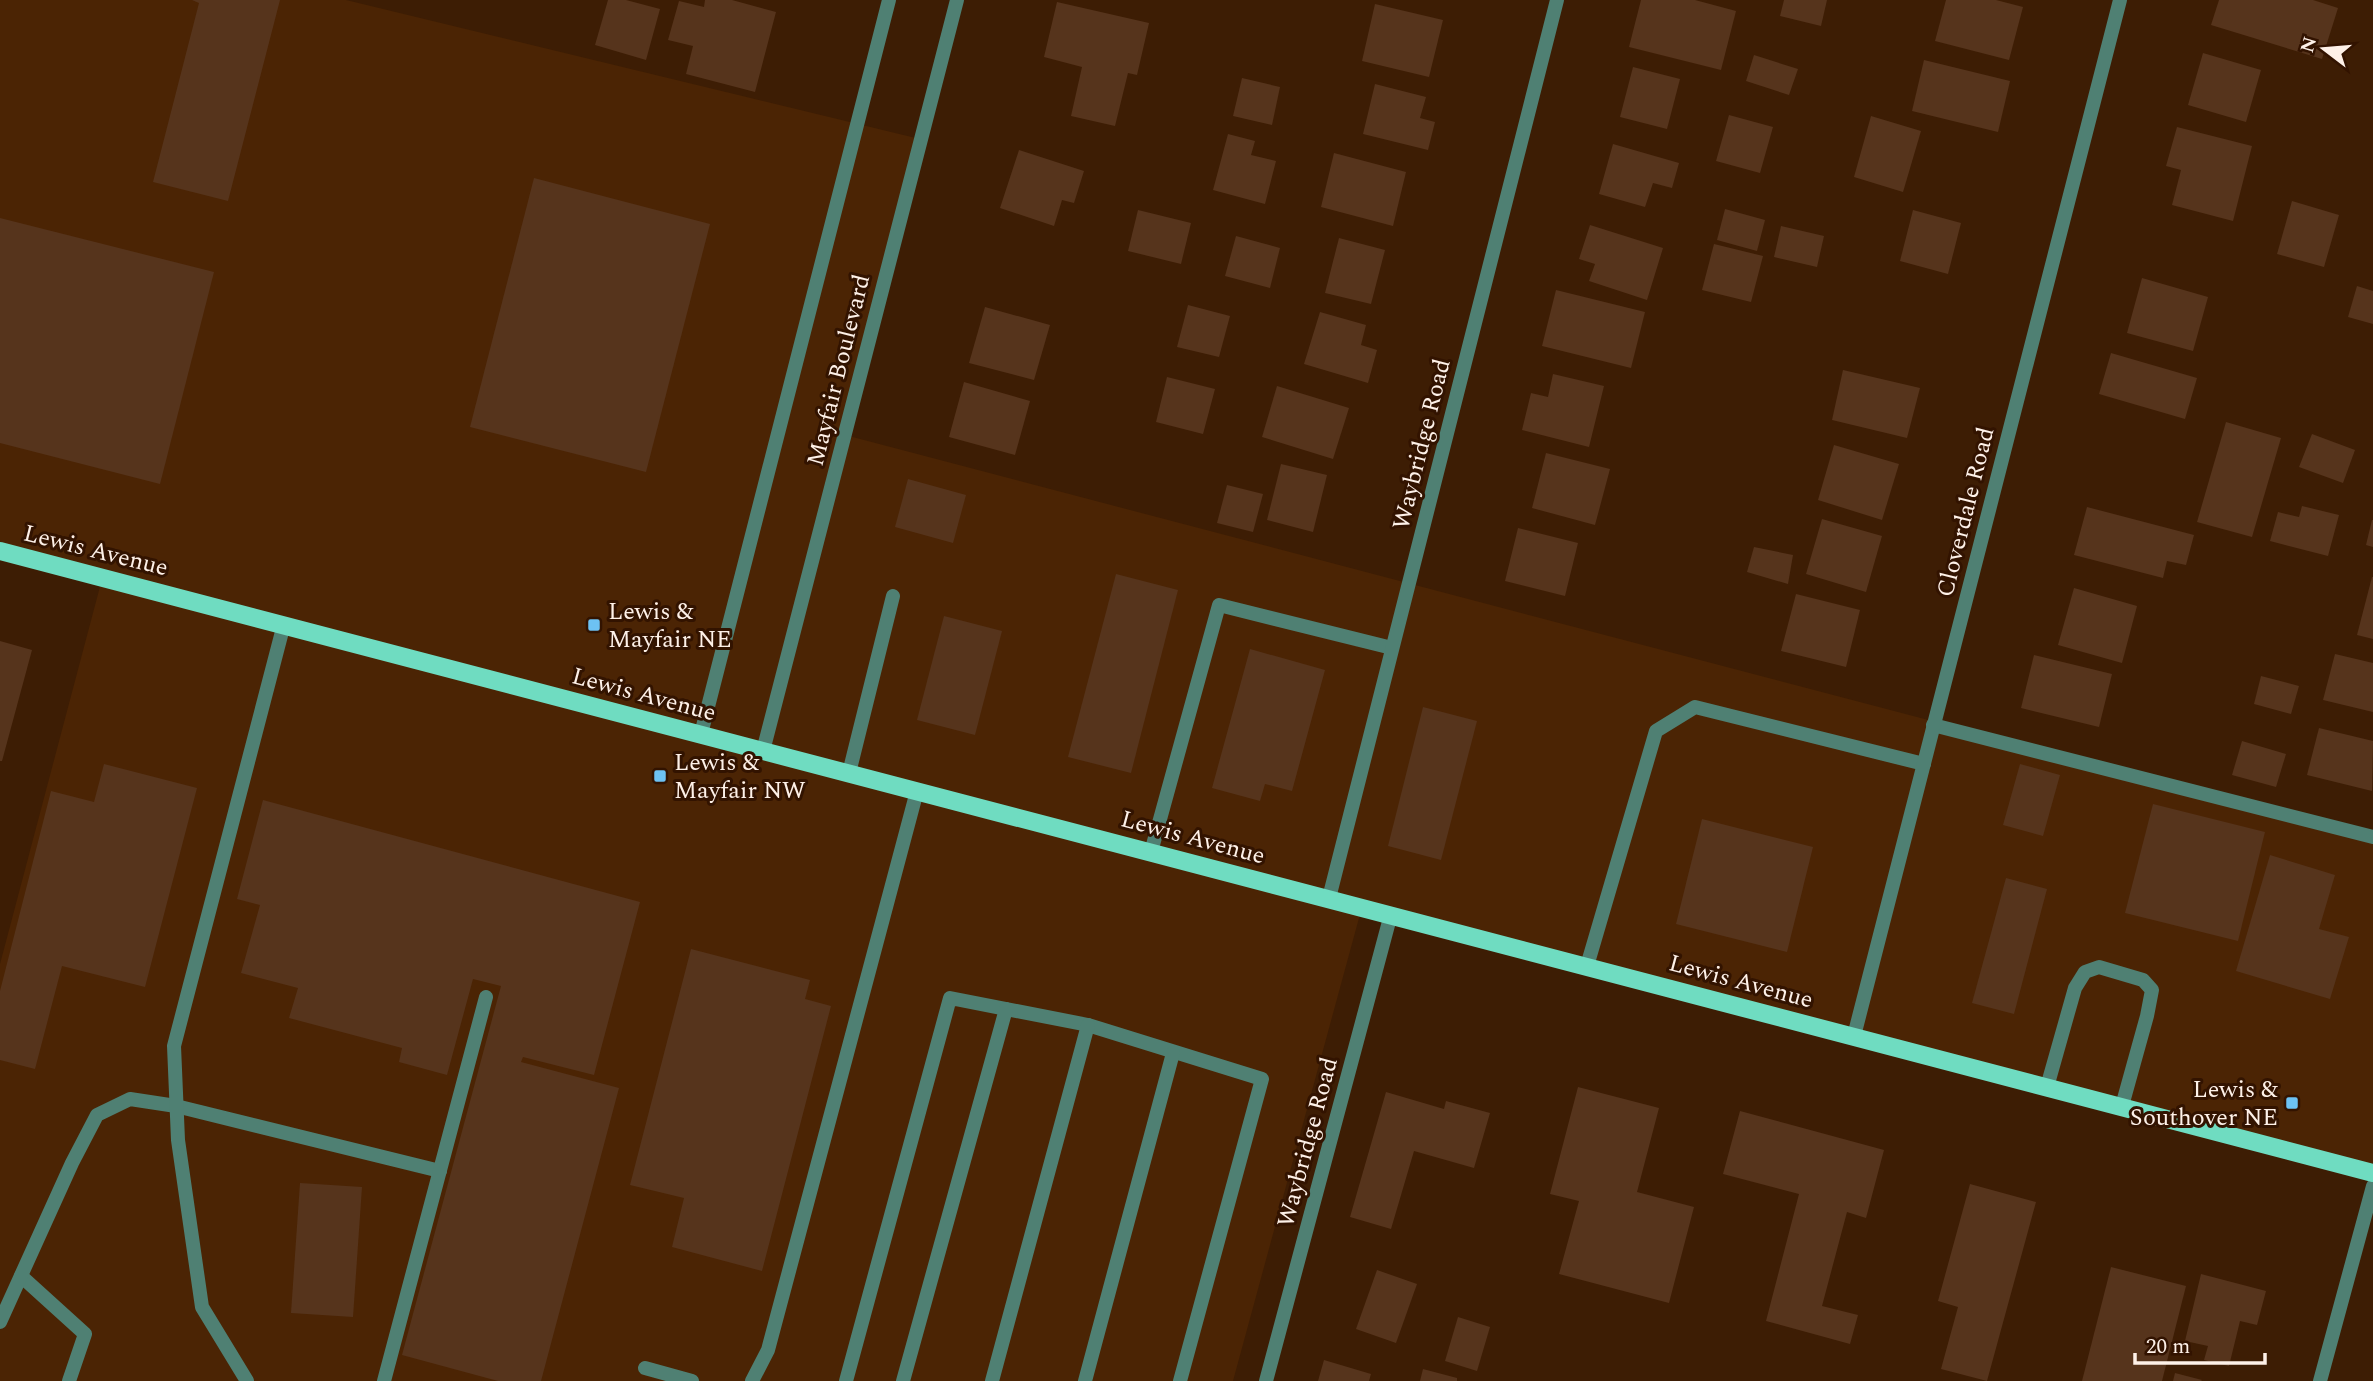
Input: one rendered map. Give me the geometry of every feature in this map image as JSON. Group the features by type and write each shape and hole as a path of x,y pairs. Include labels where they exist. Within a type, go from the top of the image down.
{"main road":[{"name":"Lewis Avenue","path":"0,551 2373,1173"}],"street":[{"name":"Mayfair Boulevard","path":"701,734 888,0"},
{"name":"Mayfair Boulevard","path":"764,751 957,0"},
{"name":"Waybridge Road","path":"1329,898 1556,0"},
{"name":"Cloverdale Road","path":"1854,1036 2120,0"},
{"path":"849,773 893,596"},
{"path":"1151,852 1219,605 1392,648"},
{"path":"247,1381 202,1307 178,1140 174,1046 284,624"},
{"path":"1587,966 1656,731 1695,707 1924,764"},
{"path":"1933,725 2373,837"},
{"path":"752,1381 768,1350 917,791"},
{"name":"Waybridge Road","path":"1266,1381 1391,915"},
{"path":"2047,1087 2075,988 2085,972 2099,967 2143,980 2152,990 2122,1106"},
{"path":"384,1381 486,998"},
{"path":"846,1381 950,998 1087,1025 1262,1079 1180,1381"},
{"path":"903,1381 1006,1009"},
{"path":"992,1381 1087,1025"},
{"path":"1085,1381 1173,1053"},
{"path":"0,1322 72,1163 97,1115 130,1099 176,1106 440,1171"},
{"path":"2320,1381 2373,1186"},
{"path":"21,1276 85,1334 69,1381"},
{"path":"645,1368 692,1381"}],"shaded area":[{"path":"0,0 346,0 924,140 845,435 2373,837 2373,1173 1362,907 1233,1381 0,1381 0,964 102,579 0,552"}],"building":[{"path":"192,0 280,0 228,201 153,182 199,3"},
{"path":"608,0 626,0 660,9 646,60 595,45"},
{"path":"705,0 732,0 776,12 755,92 686,74 693,46 668,40 679,1 704,7"},
{"path":"1641,0 1695,0 1736,11 1721,70 1629,47"},
{"path":"1784,0 1827,0 1821,26 1780,16"},
{"path":"1946,0 1996,0 2023,7 2009,60 1935,41"},
{"path":"2219,0 2313,0 2338,8 2322,59 2211,25"},
{"path":"1057,2 1149,23 1137,75 1128,73 1115,126 1071,116 1082,67 1044,57"},
{"path":"1375,4 1443,20 1429,77 1362,61"},
{"path":"2203,53 2261,70 2246,122 2188,105"},
{"path":"1754,55 1798,69 1789,95 1746,81"},
{"path":"1924,60 2010,81 1998,132 1912,111"},
{"path":"1633,67 1680,79 1667,129 1620,117"},
{"path":"1242,78 1280,87 1272,125 1233,116"},
{"path":"1375,84 1426,97 1420,118 1435,122 1428,150 1363,134"},
{"path":"1729,115 1773,127 1760,173 1716,161"},
{"path":"1871,116 1921,131 1903,192 1854,177"},
{"path":"2177,127 2252,146 2233,221 2172,205 2181,170 2166,166"},
{"path":"1228,134 1255,141 1251,155 1276,161 1265,204 1213,190"},
{"path":"1613,144 1679,163 1672,188 1653,183 1645,207 1599,194"},
{"path":"1019,150 1084,171 1074,203 1062,200 1054,226 1000,208"},
{"path":"1334,153 1406,172 1393,226 1321,207"},
{"path":"534,178 710,224 646,472 470,427"},
{"path":"2292,201 2339,215 2324,267 2277,254"},
{"path":"1725,209 1765,220 1757,251 1717,240"},
{"path":"1138,210 1191,223 1181,264 1128,251"},
{"path":"1913,210 1961,223 1948,274 1900,261"},
{"path":"0,218 214,272 160,484 0,443"},
{"path":"1590,225 1663,248 1647,300 1589,281 1595,264 1579,259"},
{"path":"1781,226 1824,236 1817,267 1774,257"},
{"path":"1236,236 1280,248 1270,288 1225,276"},
{"path":"1339,238 1385,250 1371,304 1325,293"},
{"path":"1714,244 1763,256 1751,302 1702,290"},
{"path":"2142,278 2208,297 2193,351 2127,333"},
{"path":"2357,286 2373,291 2373,324 2348,317"},
{"path":"1556,290 1645,312 1631,368 1542,346"},
{"path":"1188,305 1230,316 1219,357 1177,347"},
{"path":"985,307 1050,325 1034,380 969,363"},
{"path":"1320,312 1366,325 1361,345 1377,350 1368,383 1304,364"},
{"path":"2111,353 2197,378 2185,419 2099,394"},
{"path":"1843,370 1920,388 1907,438 1832,420"},
{"path":"1553,374 1604,386 1589,447 1522,430 1531,393 1548,397"},
{"path":"1167,377 1215,389 1203,434 1156,422"},
{"path":"964,382 1030,401 1015,455 949,437"},
{"path":"1277,386 1349,408 1333,459 1262,437"},
{"path":"2226,422 2281,438 2252,537 2197,522"},
{"path":"2312,434 2355,450 2343,483 2299,467"},
{"path":"1834,445 1899,464 1882,520 1818,500"},
{"path":"1546,453 1610,469 1595,525 1532,508"},
{"path":"1281,464 1327,475 1313,532 1267,520"},
{"path":"908,479 966,495 953,543 895,527"},
{"path":"1227,485 1263,494 1253,532 1217,523"},
{"path":"2302,506 2339,515 2328,556 2270,541 2278,512 2299,517"},
{"path":"2087,507 2194,535 2186,565 2167,561 2163,578 2074,555"},
{"path":"1822,519 1882,536 1866,592 1806,574"},
{"path":"2373,520 2373,547 2366,545"},
{"path":"1518,528 1578,543 1565,596 1505,581"},
{"path":"1754,547 1793,555 1788,584 1747,572"},
{"path":"1116,574 1178,590 1131,773 1068,757"},
{"path":"2373,577 2373,639 2357,635"},
{"path":"2074,588 2137,606 2122,663 2058,645"},
{"path":"1796,594 1860,610 1846,667 1781,651"},
{"path":"944,616 1002,631 975,735 917,720"},
{"path":"0,641 32,650 2,761 0,761"},
{"path":"1250,649 1325,670 1292,791 1265,784 1260,801 1212,788"},
{"path":"2335,654 2373,663 2373,712 2323,700"},
{"path":"2034,655 2112,674 2099,727 2021,708"},
{"path":"2261,676 2299,686 2291,714 2254,704"},
{"path":"1423,707 1477,721 1441,860 1388,846"},
{"path":"2319,728 2373,741 2372,791 2307,775"},
{"path":"2242,741 2286,754 2276,787 2232,775"},
{"path":"104,764 197,788 145,987 62,966 35,1069 0,1060 0,991 51,791 94,802"},
{"path":"2020,764 2060,775 2043,836 2003,825"},
{"path":"263,800 640,902 594,1075 523,1057 521,1062 619,1088 541,1381 498,1381 402,1355 501,986 473,979 447,1075 399,1062 402,1048 289,1018 298,988 241,973 260,905 237,899"},
{"path":"2153,804 2265,832 2238,941 2125,913"},
{"path":"1702,819 1813,847 1787,952 1676,924"},
{"path":"2270,855 2335,875 2319,929 2349,937 2330,999 2236,971"},
{"path":"2006,878 2047,889 2014,1014 1972,1003"},
{"path":"691,949 810,980 805,999 831,1006 762,1271 672,1247 684,1198 630,1185"},
{"path":"1578,1087 1659,1108 1637,1192 1694,1207 1669,1303 1559,1274 1579,1201 1550,1194"},
{"path":"1386,1092 1444,1109 1446,1101 1490,1113 1474,1168 1414,1151 1391,1229 1350,1217"},
{"path":"1740,1111 1884,1150 1866,1218 1847,1212 1822,1306 1858,1315 1850,1344 1766,1321 1799,1194 1723,1174"},
{"path":"300,1183 362,1187 353,1317 291,1313"},
{"path":"1970,1184 2036,1202 1987,1381 1941,1369 1958,1307 1938,1301"},
{"path":"2111,1267 2186,1286 2162,1381 2082,1381"},
{"path":"1377,1270 1417,1284 1396,1343 1356,1329"},
{"path":"2201,1274 2266,1291 2257,1325 2240,1321 2229,1366 2204,1360 2208,1346 2185,1341"},
{"path":"1458,1317 1490,1327 1477,1371 1445,1361"},
{"path":"1324,1360 1371,1374 1369,1381 1318,1381"},
{"path":"1423,1369 1457,1378 1457,1381 1420,1381"},
{"path":"2175,1373 2202,1380 2173,1381"}],"place":[{"name":"Lewis & Mayfair NE","path":"594,625"},
{"name":"Lewis & Mayfair NW","path":"660,776"},
{"name":"Lewis & Southover NE","path":"2292,1103"}]}
